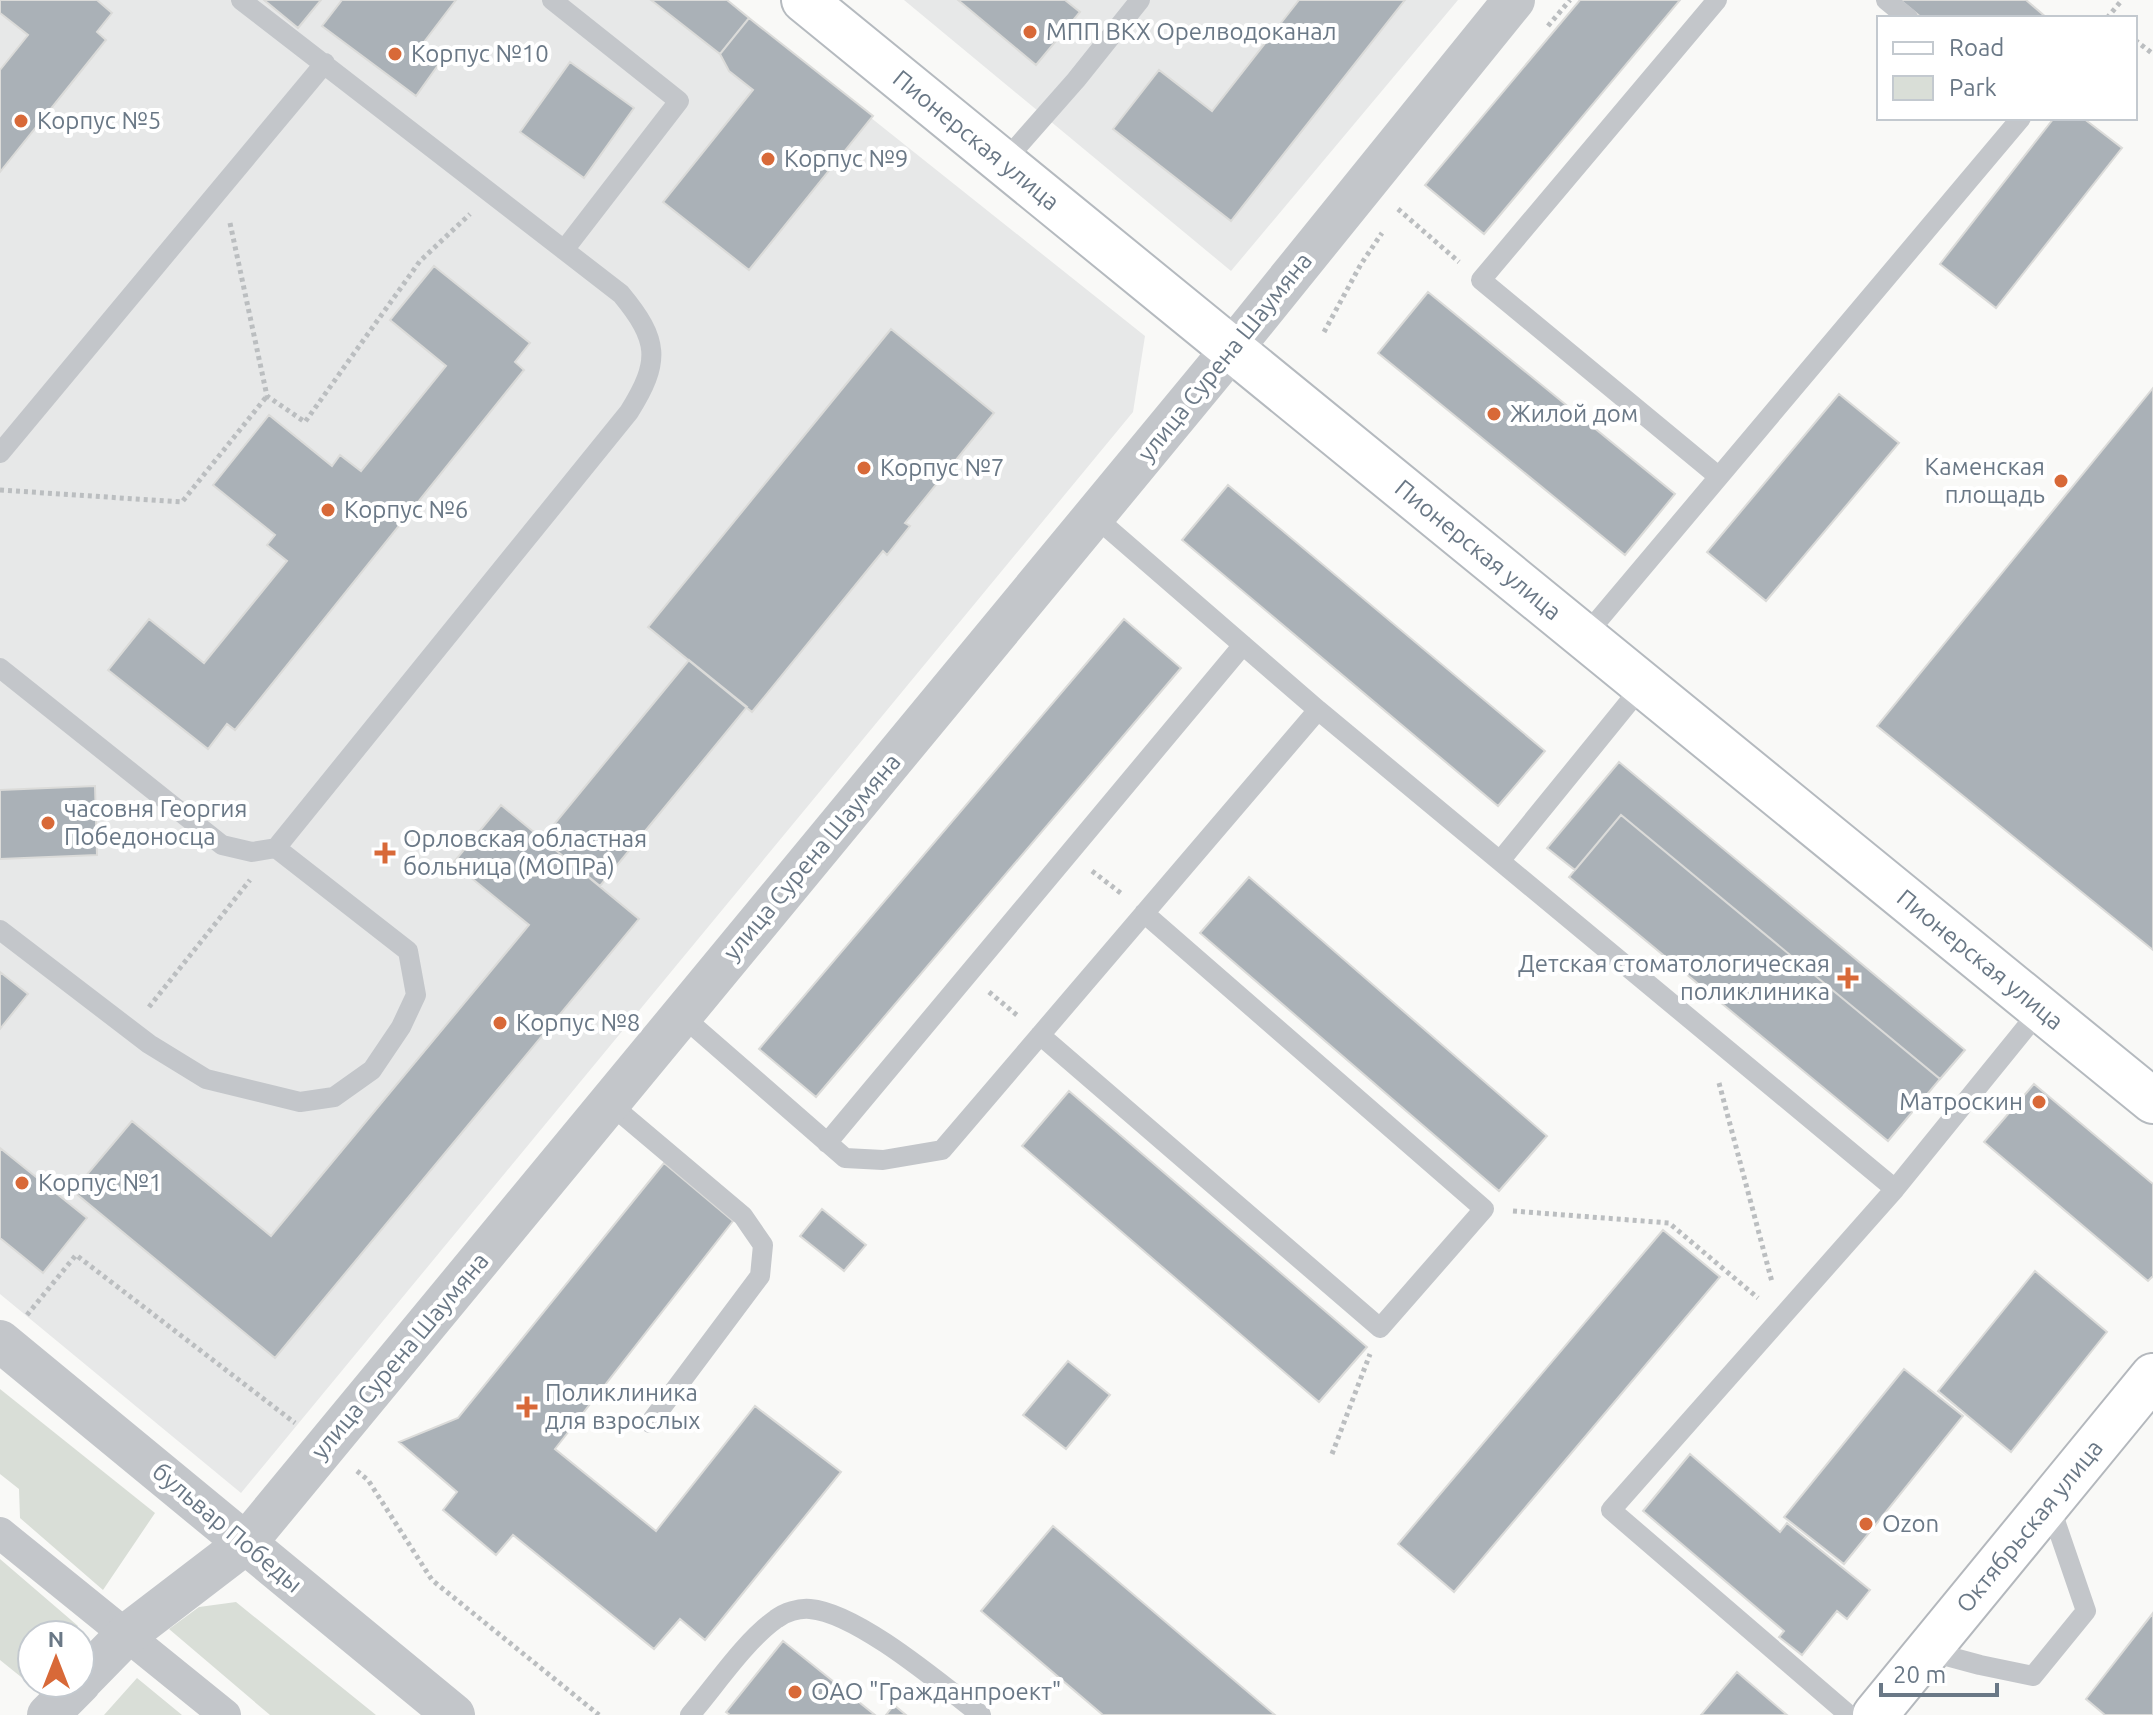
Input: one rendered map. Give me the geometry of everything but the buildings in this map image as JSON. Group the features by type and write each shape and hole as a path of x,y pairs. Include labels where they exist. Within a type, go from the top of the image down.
{"main road":[{"name":"Пионерская улица","path":"804,0 2153,1101"},
{"name":"Октябрьская улица","path":"1875,1715 2153,1376"}],"street":[{"name":"улица Сурена Шаумяна","path":"96,1666 126,1635 245,1544 1231,350 1514,0"},
{"name":"бульвар Победы","path":"0,1341 454,1715"},
{"path":"0,1533 225,1715"},
{"name":"улица Сурена Шаумяна","path":"48,1715 64,1699"}],"lane":[{"path":"3,679 222,845 252,852 276,848 629,412 647,384 652,348 641,319 621,294 241,0"},
{"path":"552,0 679,101 564,250"},
{"path":"1003,163 1068,90 1140,0"},
{"path":"1717,0 1481,280 1718,476"},
{"path":"1886,0 1906,16"},
{"path":"0,453 325,63"},
{"path":"1584,637 2019,120"},
{"path":"1094,516 1318,710 1895,1189"},
{"path":"827,1143 1243,645"},
{"path":"1500,861 1643,685"},
{"path":"681,1015 845,1158 883,1160 942,1150 1318,710"},
{"path":"0,930 131,1030 206,1079 300,1102 334,1097 372,1070 401,1027 416,995 408,951 276,848"},
{"path":"1040,1035 1380,1328 1484,1209 1144,913"},
{"path":"1849,1715 1611,1510 1895,1189 2041,1009"},
{"path":"609,1103 743,1216 763,1245 760,1276 650,1423"},
{"path":"1928,1651 2033,1676 2086,1611 2049,1503"},
{"path":"690,1715 757,1635 778,1617 795,1610 810,1609 830,1614 894,1649 981,1715"}],"path":[{"path":"1539,37 1570,0"},
{"path":"2109,16 2122,0"},
{"path":"2137,42 2153,54"},
{"path":"222,186 267,396 305,422 420,261 492,194"},
{"path":"1390,220 1404,201"},
{"path":"1398,209 1481,280"},
{"path":"1324,332 1383,231"},
{"path":"0,490 182,502 267,396"},
{"path":"131,1030 276,848"},
{"path":"1070,852 1144,913"},
{"path":"968,974 1040,1035"},
{"path":"1706,1032 1781,1318"},
{"path":"1484,1209 1669,1223 1781,1318"},
{"path":"1332,1454 1380,1328"}],"shaded area":[{"name":"Орловская областная больница (МОПРа)","path":"0,0 723,0 1145,336 1133,412 241,1493 0,1294"},
{"path":"904,0 1458,0 1231,271"}],"green space":[{"path":"0,1389 155,1513 103,1590 20,1518 19,1489 0,1474"},
{"path":"0,1559 70,1619 16,1619 16,1673 0,1660"},
{"path":"236,1602 376,1715 270,1715 169,1629 199,1607"},
{"path":"137,1678 182,1715 104,1715"}],"place":[{"name":"МПП ВКХ Орелводоканал","path":"1030,32"},
{"name":"Корпус №10","path":"395,54"},
{"name":"Корпус №5","path":"21,121"},
{"name":"Корпус №9","path":"768,159"},
{"name":"Жилой дом","path":"1494,414"},
{"name":"Корпус №7","path":"864,468"},
{"name":"Каменская площадь","path":"2061,481"},
{"name":"Корпус №6","path":"328,510"},
{"name":"часовня Георгия Победоносца","path":"48,823"},
{"name":"Орловская областная больница (МОПРа)","path":"385,853"},
{"name":"Детская стоматологическая поликлиника","path":"1848,978"},
{"name":"Корпус №8","path":"500,1023"},
{"name":"Матроскин","path":"2039,1102"},
{"name":"Корпус №1","path":"22,1183"},
{"name":"Поликлиника для взрослых","path":"527,1407"},
{"name":"Ozon","path":"1866,1524"},
{"name":"ОАО \"Гражданпроект\"","path":"795,1692"}]}
